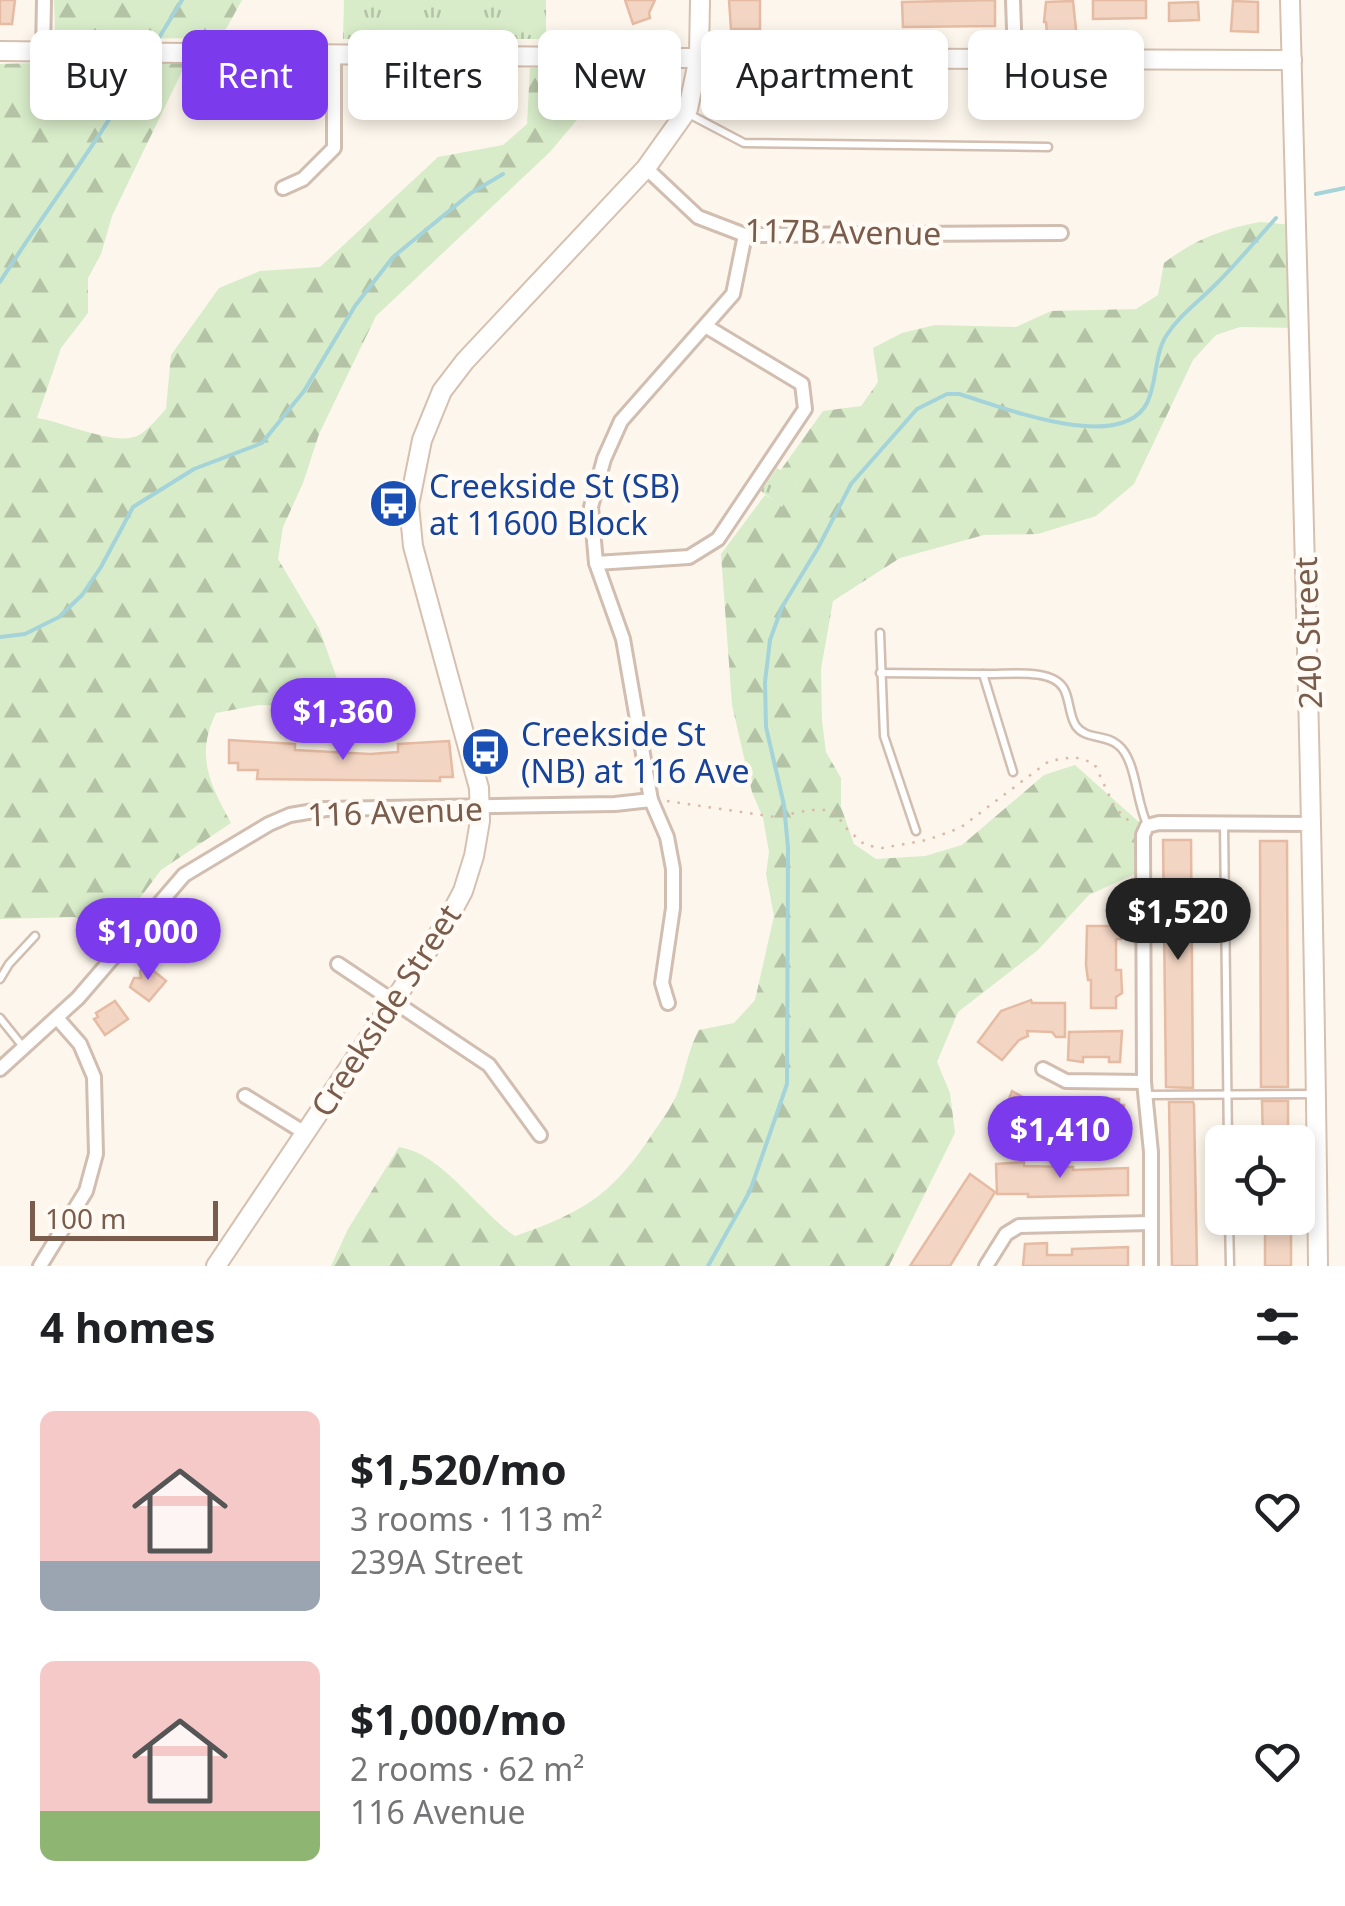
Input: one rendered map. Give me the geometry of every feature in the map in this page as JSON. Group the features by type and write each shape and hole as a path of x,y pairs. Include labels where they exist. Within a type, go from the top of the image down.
{"street":[{"path":"43,30 44,0"},
{"name":"Creekside Street","path":"216,1266 446,923 463,891 474,856 480,807 477,779 413,546 410,505 422,440 442,391 465,361 646,168 686,112 700,57 700,0"},
{"path":"1013,0 1014,30"},
{"name":"240 Street","path":"1290,0 1296,328 1313,824 1318,1266"},
{"path":"0,50 30,50"},
{"path":"162,52 968,57"},
{"path":"282,188 303,179 334,148 334,55"},
{"path":"1144,58 1292,60"},
{"name":"117B Avenue","path":"646,168 698,218 745,235 1061,232"},
{"path":"668,1003 662,983 673,908 673,869 667,837 651,800 623,639 596,563 592,507 604,458 621,422 733,294 745,235"},
{"path":"596,563 688,557 718,539 805,410 802,384 707,327"},
{"name":"116 Avenue","path":"0,1069 58,1019 176,882 290,815 326,809 615,804 651,800"},
{"path":"1151,1266 1151,1152 1144,1089 1147,826 1313,824"},
{"path":"338,964 489,1065 540,1135"},
{"path":"40,1266 86,1191 96,1154 94,1077 80,1044 58,1019"},
{"path":"1043,1069 1066,1081 1144,1089"},
{"path":"245,1096 305,1133"},
{"path":"986,1266 1006,1234 1020,1226 1151,1224"}],"lane":[{"path":"686,112 744,142 1048,146"},
{"path":"880,633 884,736 916,831"},
{"path":"880,673 1049,676 1064,687 1075,726 1086,735 1108,738 1121,746 1131,763 1138,805 1147,826"},
{"path":"984,674 1013,772"},
{"path":"1224,824 1228,1125"},
{"path":"0,979 35,936"},
{"path":"0,1018 25,1049"},
{"path":"1144,1089 1316,1094"},
{"path":"1229,1235 1230,1266"}],"path":[{"path":"651,800 693,802 746,815 775,817 810,810 836,814 847,829 873,848 901,846 960,828 1048,761 1074,756 1094,764 1115,808 1131,824"}],"green space":[{"path":"54,0 242,0 225,30 182,30 182,38 162,38 162,30 55,30"},
{"path":"344,0 546,0 546,30 538,30 538,39 518,39 518,30 348,30 348,39 343,39"},
{"path":"182,59 182,71 162,113 162,60"},
{"path":"30,63 30,120 158,120 112,216 101,254 88,278 88,313 61,348 37,418 115,438 141,434 166,409 171,355 219,288 260,271 320,267 438,157 503,145 527,124 530,68 538,68 538,120 577,120 550,152 376,316 319,434 283,527 278,559 319,628 347,707 259,705 216,713 206,756 217,795 231,823 161,870 107,942 75,917 0,919 0,64"},
{"path":"1260,222 1294,225 1297,328 1240,327 1216,335 1193,360 1134,484 1096,516 1038,534 984,535 900,558 833,601 821,669 822,721 826,752 841,778 841,807 854,844 876,859 925,856 962,845 1044,775 1075,765 1140,823 1141,871 1089,895 1038,950 958,1012 937,1062 950,1093 955,1133 889,1266 331,1266 348,1229 399,1147 430,1160 515,1236 561,1218 596,1198 626,1170 665,1116 679,1089 699,1030 734,1023 755,1000 774,916 766,874 769,852 763,818 752,792 732,705 721,554 765,495 782,506 797,482 780,471 823,411 861,406 878,382 873,348 902,333 935,325 1016,327 1051,311 1136,309 1158,295 1164,263 1175,255 1209,236"},
{"path":"777,468 797,482 782,507 761,491"}],"building":[{"path":"0,0 15,0 12,24 0,24"},
{"path":"625,0 655,0 650,18 633,24"},
{"path":"729,0 760,0 760,29 731,29"},
{"path":"995,0 995,26 903,27 902,2"},
{"path":"1093,0 1146,0 1146,18 1093,19"},
{"path":"1073,1 1076,30 1047,30 1046,2"},
{"path":"1233,1 1258,2 1258,32 1231,31"},
{"path":"1198,2 1199,20 1169,21 1169,3"},
{"path":"229,740 295,744 295,750 370,754 398,752 398,744 449,741 453,777 440,777 440,781 257,779 258,770 238,770 238,763 229,763"},
{"path":"1163,840 1191,840 1193,1088 1166,1087"},
{"path":"1260,841 1287,841 1288,1087 1261,1087"},
{"path":"1087,926 1121,926 1121,939 1116,939 1116,970 1121,970 1122,993 1116,997 1116,1008 1091,1008"},
{"path":"145,964 166,981 149,1001 130,987 134,978 141,978"},
{"path":"1031,1000 1065,1003 1065,1037 1027,1031 1028,1036 1019,1040 1002,1060 978,1042 1001,1011"},
{"path":"115,1001 128,1019 105,1035 94,1019 98,1017 96,1013"},
{"path":"1122,1031 1120,1062 1109,1062 1109,1057 1083,1057 1083,1062 1068,1060 1069,1032"},
{"path":"1012,1091 1035,1104 1065,1099 1065,1103 1110,1104 1110,1099 1119,1099 1119,1105 1124,1105 1124,1129 1025,1128 1001,1120"},
{"path":"1262,1101 1288,1101 1288,1125 1263,1125"},
{"path":"1169,1102 1194,1105 1197,1266 1172,1266"},
{"path":"1024,1162 1024,1166 1073,1170 1128,1168 1128,1195 997,1194 996,1164"},
{"path":"970,1174 995,1192 950,1266 910,1266"},
{"path":"1265,1235 1291,1235 1291,1266 1265,1266"},
{"path":"1047,1243 1047,1255 1072,1255 1072,1249 1128,1247 1128,1266 1023,1266 1025,1244"}],"waterway":[{"path":"162,33 182,0"},
{"path":"0,282 109,120"},
{"path":"0,637 25,634 59,617 82,595 133,507 194,469 262,443 304,391 355,306 393,257 471,193 503,174"},
{"path":"1316,194 1345,188"},
{"path":"708,1266 750,1191 787,1084 788,848 784,805 766,727 765,682 770,640 782,607 851,484 917,409 947,394 959,394 1058,423 1112,425 1133,418 1147,403 1166,336 1276,218"}],"place":[{"name":"Creekside St (SB) at 11600 Block","path":"394,503"},
{"name":"Creekside St (NB) at 116 Ave","path":"486,751"}]}
